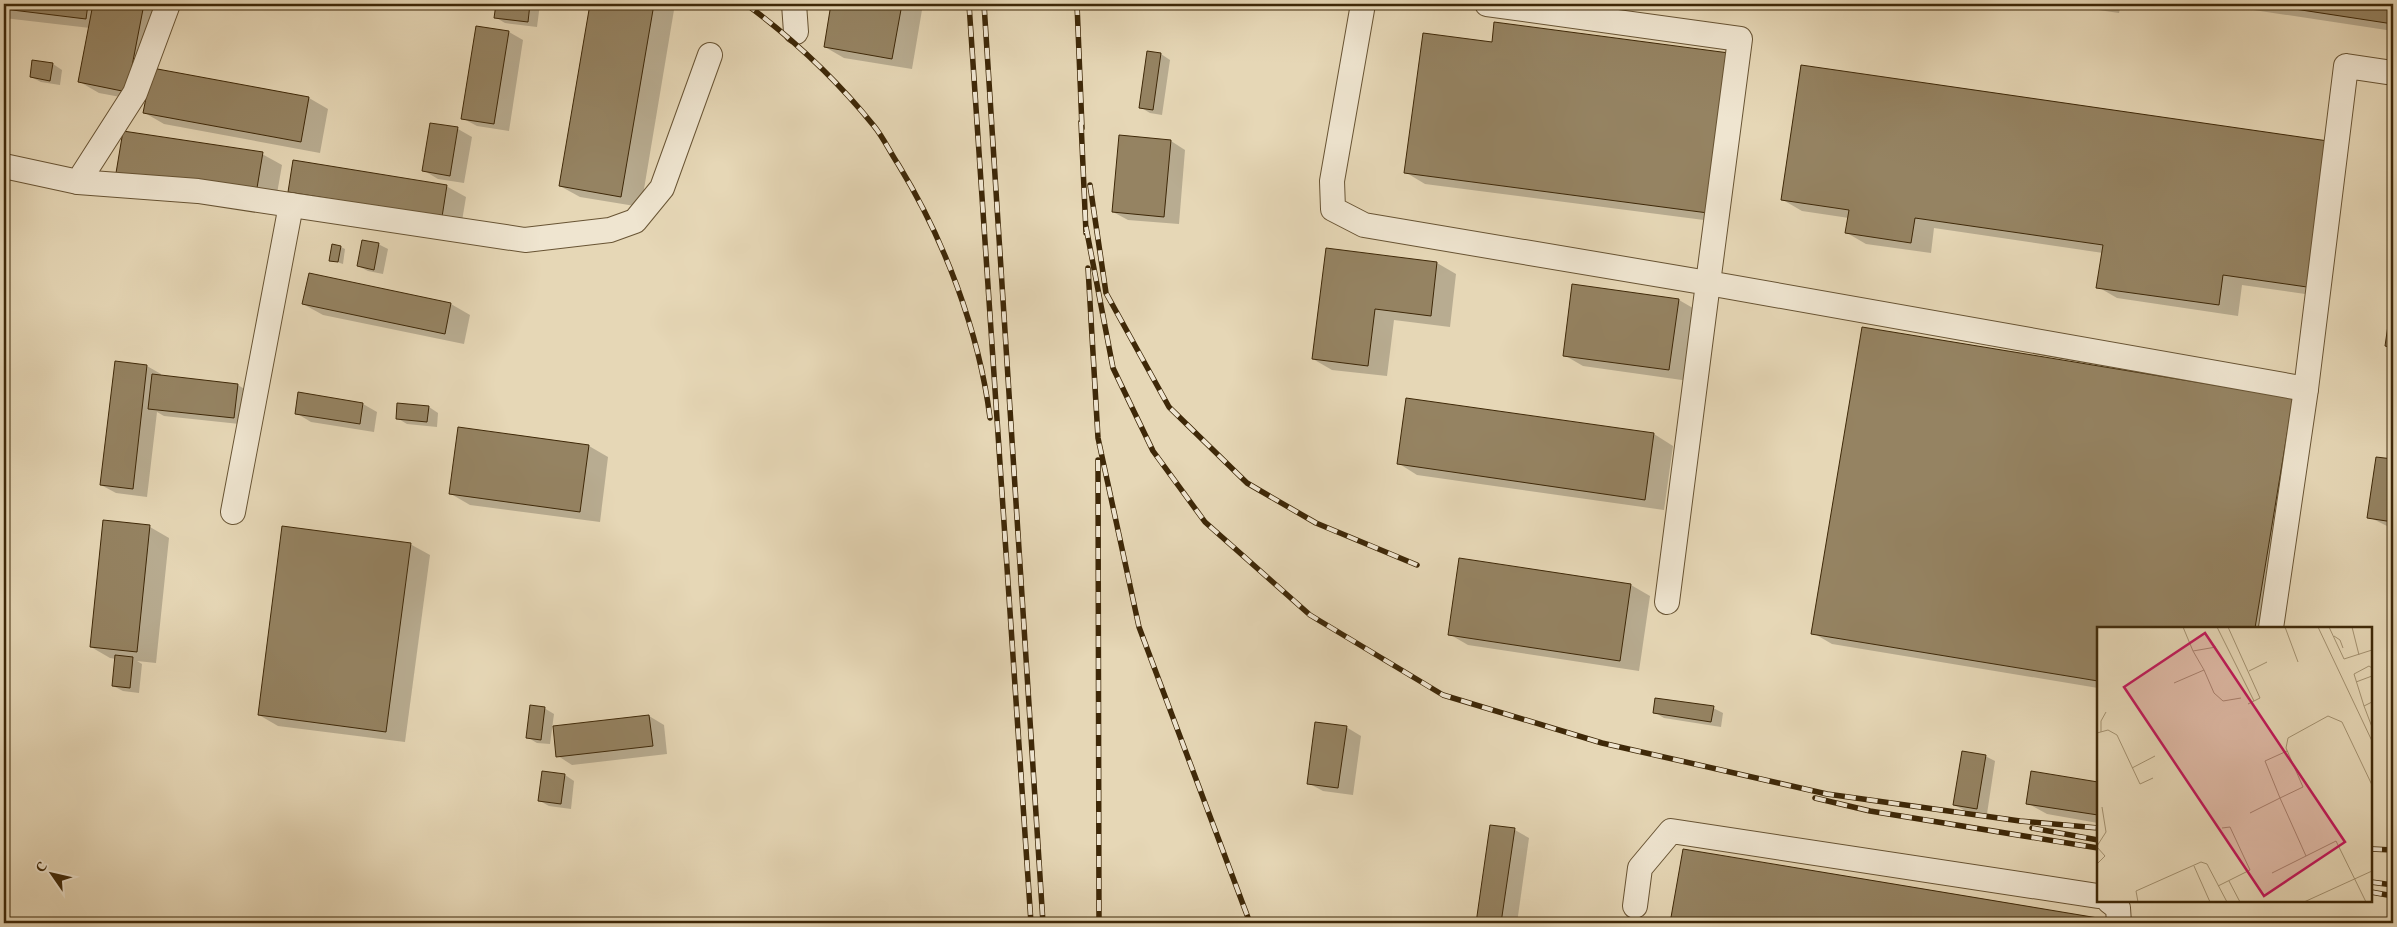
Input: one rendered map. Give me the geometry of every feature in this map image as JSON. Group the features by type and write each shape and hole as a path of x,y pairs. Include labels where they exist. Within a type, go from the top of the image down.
{"lane":[{"path":"78,182 135,93 168,4"},
{"path":"794,4 796,32"},
{"path":"1364,4 1332,181 1333,209 1364,225 1708,283 2306,388"},
{"path":"1487,4 1740,40 1668,602"},
{"path":"4,166 78,182 198,191 525,240 610,230 635,221 662,188 710,55"},
{"path":"2271,627 2306,388 2346,66 2393,73"},
{"path":"233,512 292,205"},
{"path":"1635,906 1640,868 1671,831 2097,896"},
{"path":"2110,902 2118,908 2119,923"}],"building":[{"path":"4,4 88,4 86,19 4,9"},
{"path":"93,4 144,4 127,92 78,82"},
{"path":"496,4 530,4 528,22 494,18"},
{"path":"590,4 654,4 621,197 559,186"},
{"path":"831,4 902,4 892,59 824,47"},
{"path":"2262,4 2393,4 2393,24"},
{"path":"1494,22 1729,53 1708,213 1404,173 1423,33 1492,42"},
{"path":"476,26 509,31 494,124 461,119"},
{"path":"1147,51 1161,53 1153,110 1139,108"},
{"path":"32,60 53,63 50,81 30,77"},
{"path":"1801,65 2328,141 2307,287 2223,275 2219,305 2096,288 2103,245 1915,218 1911,243 1845,233 1849,210 1781,200"},
{"path":"152,68 309,97 301,142 143,113"},
{"path":"430,123 458,127 450,176 422,171"},
{"path":"123,131 263,152 256,194 116,173"},
{"path":"1119,135 1171,140 1164,217 1112,212"},
{"path":"293,160 447,185 442,217 288,192"},
{"path":"362,240 379,243 374,270 357,266"},
{"path":"332,244 341,246 338,262 329,261"},
{"path":"1326,248 1437,262 1431,316 1375,309 1368,366 1312,359"},
{"path":"309,273 451,303 445,334 302,304"},
{"path":"1572,284 1679,299 1669,370 1563,356"},
{"path":"2393,291 2393,348 2385,346"},
{"path":"1862,327 2293,398 2255,627 2097,627 2097,681 1811,634"},
{"path":"115,361 147,365 133,489 100,485"},
{"path":"152,374 238,384 234,418 148,409"},
{"path":"298,392 363,403 360,424 295,414"},
{"path":"1406,398 1654,433 1645,500 1397,464"},
{"path":"397,403 429,406 427,422 396,419"},
{"path":"458,427 589,445 580,512 449,494"},
{"path":"2376,457 2393,459 2393,522 2367,518"},
{"path":"103,520 150,525 137,652 90,647"},
{"path":"282,526 411,543 386,732 258,715"},
{"path":"1459,558 1631,584 1620,661 1448,635"},
{"path":"115,655 133,657 130,688 112,686"},
{"path":"1655,698 1714,706 1711,722 1653,713"},
{"path":"530,705 545,707 541,740 526,738"},
{"path":"649,715 653,746 556,757 553,726"},
{"path":"1315,722 1347,726 1338,788 1307,784"},
{"path":"1962,751 1986,755 1977,809 1953,805"},
{"path":"542,771 565,774 561,804 538,801"},
{"path":"2031,771 2097,782 2097,815 2026,804"},
{"path":"1490,825 1515,828 1501,923 1476,923"},
{"path":"1683,849 2104,919 2103,923 1670,923"}],"railway":[{"path":"746,4 781,31 830,76 877,130 898,164 930,223 957,286 977,352 990,418"},
{"path":"969,4 1031,923"},
{"path":"984,4 1043,923"},
{"path":"1077,4 1082,128"},
{"path":"1081,122 1086,233"},
{"path":"1090,185 1106,293 1169,407 1247,483 1316,523 1417,565"},
{"path":"1086,227 1113,368 1153,451 1205,522 1310,615 1443,695 1602,743 1827,794 2020,821 2097,828"},
{"path":"1088,268 1098,438 1139,627 1250,923"},
{"path":"1098,460 1099,923"},
{"path":"1815,798 1870,811 2097,848"},
{"path":"2032,828 2097,840"},
{"path":"2372,849 2393,850"},
{"path":"2372,882 2393,885"},
{"path":"2372,892 2393,896"}]}
